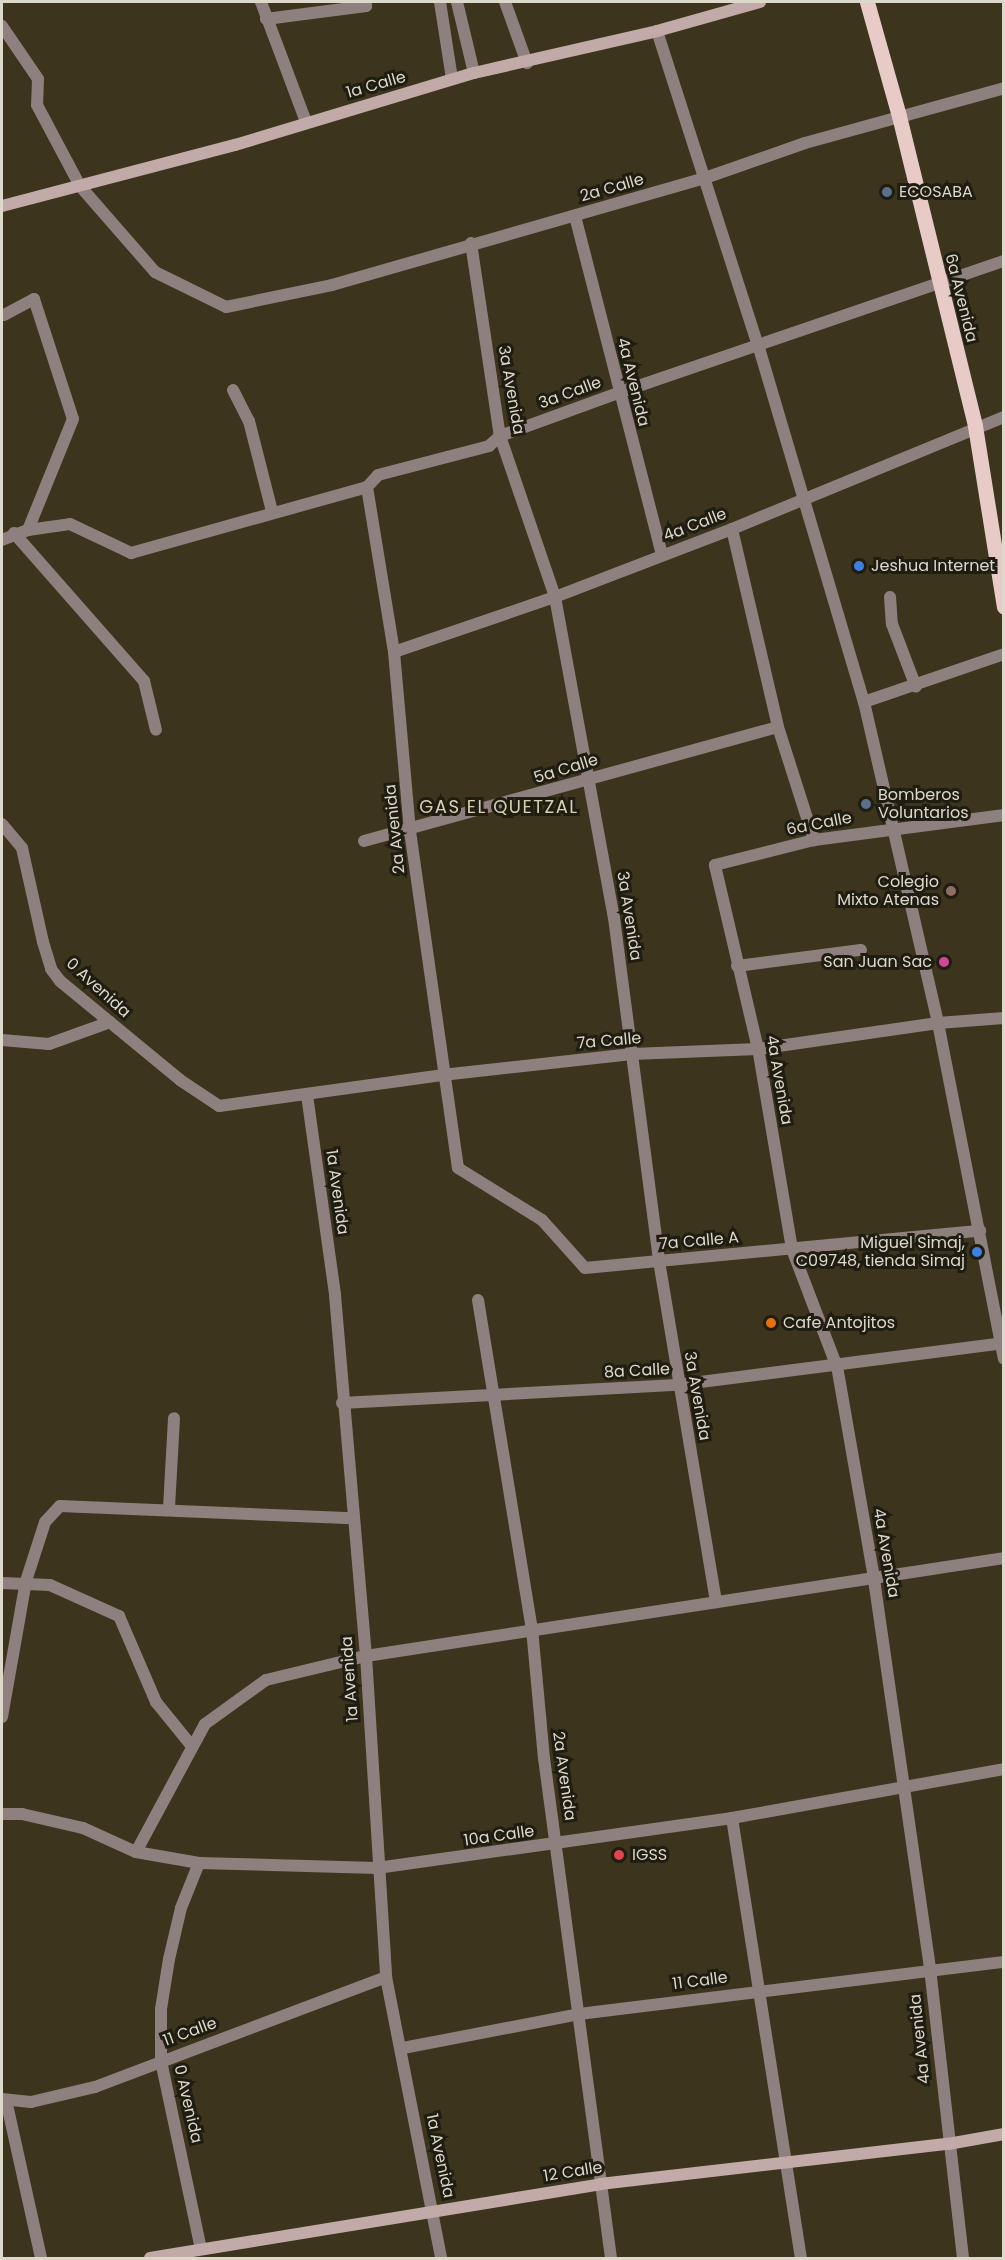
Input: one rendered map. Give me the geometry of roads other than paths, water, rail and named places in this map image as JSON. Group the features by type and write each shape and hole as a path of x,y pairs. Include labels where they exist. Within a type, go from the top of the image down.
{"main road":[{"name":"6a Avenida","path":"867,2 900,116 937,283 975,426 1004,608"}],"street":[{"path":"250,2 266,19"},
{"path":"261,2 306,122"},
{"path":"266,19 366,6 365,2"},
{"path":"440,2 452,80"},
{"path":"457,2 474,73"},
{"path":"505,2 526,63"},
{"name":"1a Calle","path":"2,206 80,186 474,73 526,63 657,31 760,2"},
{"path":"2,26 38,79 37,105 80,186"},
{"path":"657,31 759,348 864,702 938,1023 1004,1359"},
{"name":"2a Calle","path":"80,186 155,272 226,307 332,285 471,243 575,216 705,178 805,143 1004,88"},
{"name":"4a Avenida","path":"575,216 618,393 662,555"},
{"name":"3a Avenida","path":"471,243 500,436 555,597 589,778 614,918 677,1385 716,1602"},
{"name":"3a Calle","path":"2,540 14,533 70,524 131,553 272,511 368,487 378,475 489,446 500,436 618,393 759,348 1004,261"},
{"path":"4,315 34,298 73,419 28,530"},
{"path":"233,390 249,421 272,511"},
{"name":"4a Calle","path":"394,652 555,597 732,529 802,498 924,450 975,426 1004,417"},
{"name":"2a Avenida","path":"368,487 394,652 410,831 442,1075 458,1168"},
{"path":"732,529 778,727 814,840"},
{"path":"14,533 144,681 156,730"},
{"path":"890,597 891,624 916,687"},
{"path":"864,702 916,687 1004,654"},
{"name":"5a Calle","path":"364,841 410,831 589,778 778,727"},
{"name":"6a Calle","path":"715,865 814,840 892,827 1004,815"},
{"name":"0 Avenida","path":"2,824 22,848 51,969 180,1080 219,1106"},
{"name":"4a Avenida","path":"715,865 758,1049 792,1248 837,1367 874,1578 930,1968 948,2144 963,2259"},
{"path":"737,966 861,950"},
{"name":"7a Calle","path":"219,1106 442,1075 632,1054 758,1049 938,1023 1004,1018"},
{"path":"2,1040 49,1044 110,1022"},
{"name":"1a Avenida","path":"307,1095 335,1295 342,1403 366,1656 377,1868 386,1977 403,2049 435,2212 441,2259"},
{"name":"7a Calle A","path":"458,1168 542,1220 581,1266 659,1261 980,1231"},
{"name":"2a Avenida","path":"478,1300 532,1629 557,1845 611,2259"},
{"name":"8a Calle","path":"342,1403 677,1385 837,1367 1002,1343"},
{"path":"168,1508 174,1418"},
{"path":"2,1717 26,1581 45,1522 60,1506 168,1508 352,1518"},
{"path":"136,1852 190,1745 205,1724 266,1680 366,1656 1004,1558"},
{"path":"2,1583 26,1581 50,1585 119,1616 156,1702 190,1745"},
{"name":"10a Calle","path":"2,1814 22,1814 83,1828 136,1852 199,1863 377,1868 557,1845 732,1818 1004,1769"},
{"path":"732,1818 762,1990 801,2259"},
{"name":"0 Avenida","path":"199,1863 181,1908 169,1959 161,2008 161,2061 201,2248"},
{"name":"11 Calle","path":"403,2049 579,2014 930,1968 1004,1962"},
{"name":"11 Calle","path":"4,2100 56,2098 386,1977"},
{"path":"4,2100 41,2259"},
{"name":"12 Calle","path":"150,2259 201,2248 600,2184 948,2144 1004,2134"}],"place":[{"name":"ECOSABA","path":"887,192"},
{"name":"Jeshua Internet","path":"859,566"},
{"name":"Bomberos Voluntarios","path":"866,804"},
{"name":"Colegio Mixto Atenas","path":"951,891"},
{"name":"San Juan Sac","path":"944,962"},
{"name":"Miguel Simaj, C09748, tienda Simaj","path":"977,1252"},
{"name":"Cafe Antojitos","path":"771,1323"},
{"name":"IGSS","path":"619,1855"}],"district":[{"name":"GAS EL QUETZAL","path":"499,807"}]}
